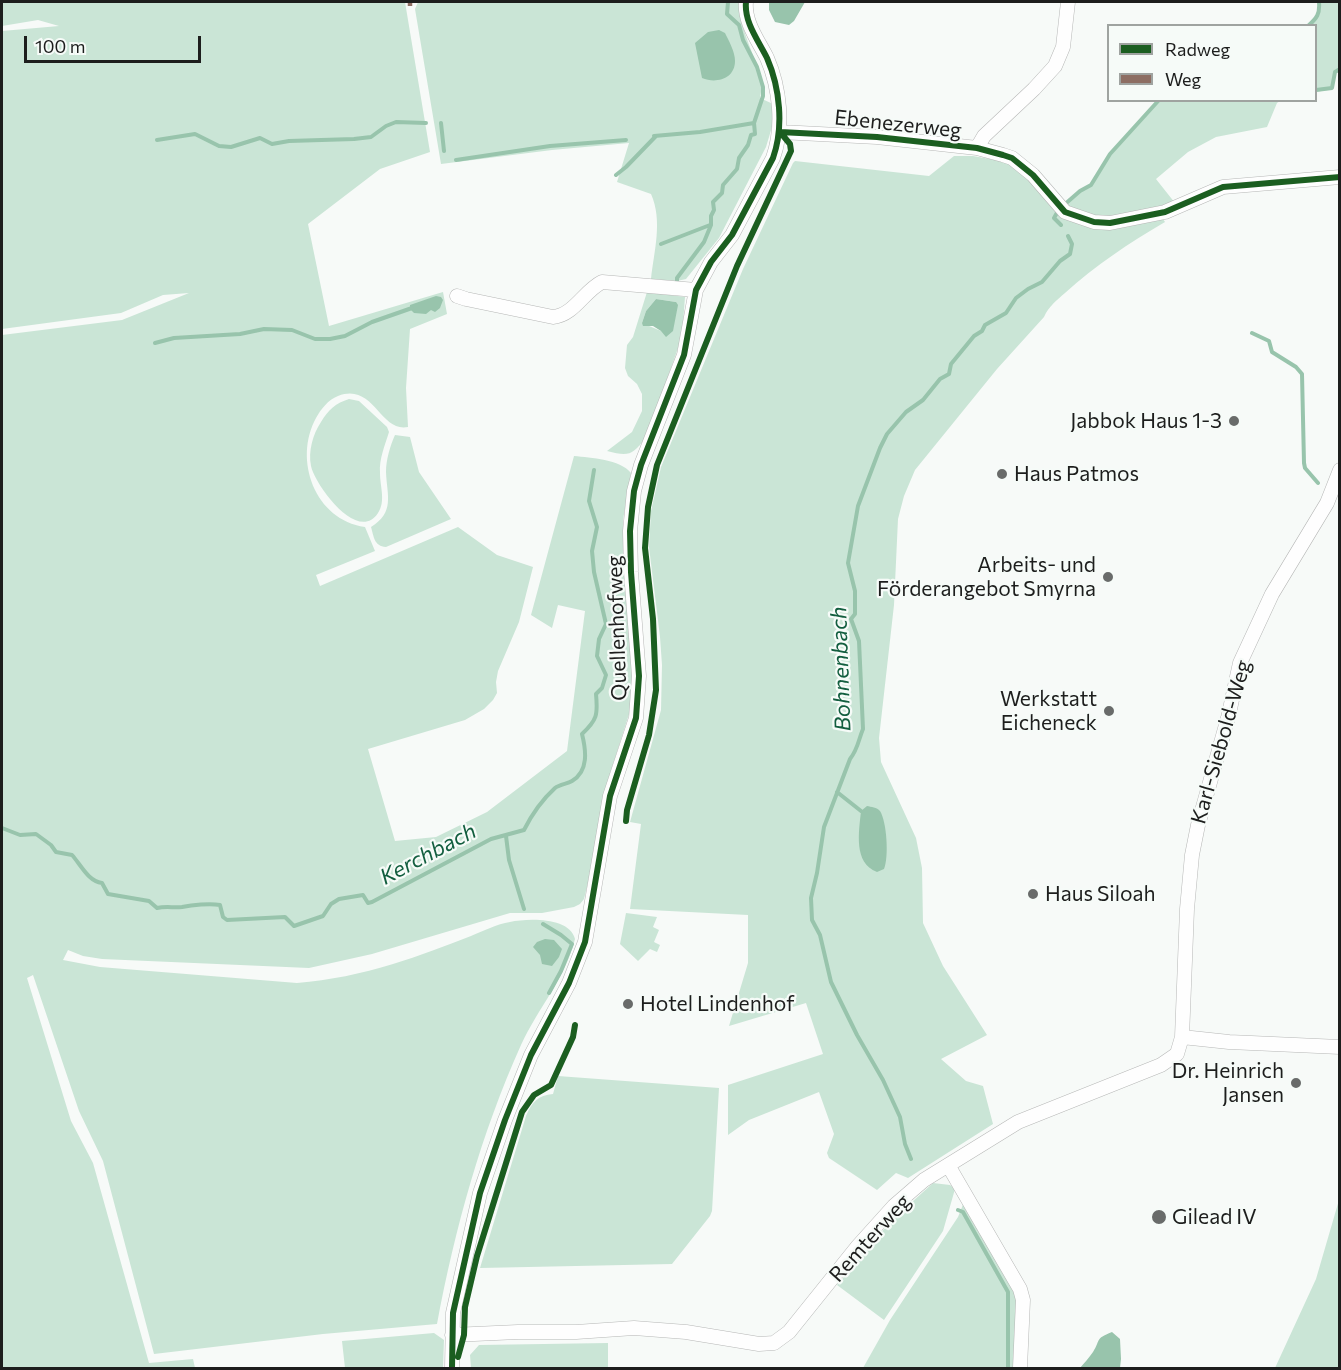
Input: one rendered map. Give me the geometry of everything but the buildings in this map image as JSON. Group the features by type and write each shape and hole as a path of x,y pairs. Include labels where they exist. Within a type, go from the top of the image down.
{"street":[{"name":"Quellenhofweg","path":"452,1368 453,1313 480,1193 505,1120 531,1055 569,983 585,942 610,796 631,734 638,704 639,676 630,572 632,504 641,465 684,355 696,290 711,262 732,235 764,177 773,158 780,132 773,75 749,21 746,2"},
{"name":"Ebenezerweg","path":"780,132 844,134 977,148 984,136 1041,83 1060,57 1068,2"},
{"path":"977,148 1012,158 1033,175 1065,212 1080,218 1102,222 1122,222 1153,215 1223,187 1340,177"},
{"path":"457,296 553,317 567,313 602,282 696,290"},
{"name":"Karl-Siebold-Weg","path":"1182,1037 1187,909 1195,836 1228,718 1240,663 1272,594 1333,505 1340,470"},
{"path":"1182,1037 1229,1042 1340,1047"},
{"name":"Remterweg","path":"452,1335 634,1328 679,1331 759,1344 774,1343 789,1332 858,1246 894,1206 916,1186 1025,1119 1161,1065 1177,1053 1182,1037"},
{"path":"948,1165 1020,1289 1023,1300 1020,1368"}],"shaded area":[{"path":"2,2 405,2 430,152 380,169 308,224 329,326 443,292 447,314 410,329 406,388 408,427 398,427 390,423 369,401 350,394 331,400 316,418 309,434 307,452 308,469 313,486 321,501 333,513 348,522 365,527 375,551 316,575 320,586 458,527 497,555 533,567 519,622 498,671 497,693 493,700 484,709 465,720 368,749 395,841 436,837 487,812 567,751 585,611 558,605 552,628 531,615 574,456 613,462 631,473 623,520 633,667 630,711 602,803 588,883 584,899 580,904 542,913 510,913 372,954 309,968 102,959 83,956 68,950 63,960 100,967 297,983 381,968 510,922 547,921 557,923 572,932 575,939 571,954 521,1045 482,1147 452,1252 437,1324 323,1334 154,1354 103,1161 79,1111 33,975 27,978 71,1121 93,1163 149,1363 193,1359 195,1368 2,1368 2,335 122,320 189,293 163,295 121,313 2,329 2,31 59,26 38,20 2,26"},
{"path":"418,2 740,2 743,27 760,76 760,98 773,104 772,127 766,147 719,238 686,279 677,281 651,279 657,225 655,204 651,194 617,182 629,143 441,164 415,9"},
{"path":"769,2 805,2 794,21 789,25 775,22 769,10"},
{"path":"1319,2 1339,2 1340,70 1335,72 1333,89 1317,92 1317,24 1309,24 1319,10"},
{"path":"719,30 725,33 732,47 735,58 734,67 732,72 724,78 707,80 702,78 695,43 708,32"},
{"path":"1158,102 1278,102 1267,127 1216,137 1188,152 1156,179 1175,203 1105,220 1064,206 1080,191 1091,185 1110,154"},
{"path":"954,156 973,156 1012,163 1069,217 1163,219 1165,222 1101,264 1053,304 915,470 904,496 898,519 894,605 879,738 881,762 916,838 922,868 923,923 943,966 987,1035 941,1059 966,1081 983,1086 993,1124 908,1178 896,1173 877,1190 829,1158 827,1153 834,1134 819,1092 749,1120 728,1135 728,1085 823,1054 806,1003 729,1026 748,963 748,915 630,909 641,824 630,822 661,710 660,637 649,547 651,511 661,467 743,269 793,163 795,161 929,176"},
{"path":"647,292 685,297 682,337 646,438 630,453 620,454 607,451 632,432 642,411 642,394 637,384 628,376 625,368 627,345 633,337","holes":["656,299 676,302 661,331 642,323 646,311"]},
{"path":"436,296 443,300 440,308 435,312 431,310 426,314 414,313 410,309 410,305"},
{"path":"656,299 676,302 678,305 673,331 666,337 653,326 643,326 642,323 646,311"},
{"path":"349,399 359,401 387,427 389,432 380,463 382,504 378,513 370,521 360,521 349,517 338,508 320,486 311,466 311,449 318,427 333,407"},
{"path":"395,435 410,437 419,472 451,519 386,547 377,543 371,527 379,521 387,509 386,472"},
{"path":"867,806 880,811 886,831 886,864 884,869 877,872 869,868 864,861 859,846 861,811"},
{"path":"626,913 657,917 653,927 659,930 654,942 660,945 657,952 650,949 638,961 620,944"},
{"path":"545,939 554,940 562,949 552,966 542,964 540,955 533,947 537,942"},
{"path":"558,1076 719,1088 712,1211 672,1264 480,1268 526,1116 536,1100 553,1094"},
{"path":"933,1183 950,1185 955,1189 943,1231 884,1320 837,1285 890,1222"},
{"path":"1339,1200 1339,1368 1275,1368 1316,1279"},
{"path":"964,1202 1013,1282 1018,1301 1018,1368 863,1368 890,1320 958,1217"},
{"path":"1112,1332 1120,1339 1120,1368 1080,1368 1093,1352 1100,1338"},
{"path":"434,1333 444,1340 443,1368 345,1368 342,1341"},
{"path":"608,1343 608,1368 471,1368 470,1355 479,1345"}],"waterway":[{"name":"Kerchbach","path":"677,282 677,278 704,242 711,225 713,202 722,193 723,185 737,169 739,158 748,145 751,135 755,134 754,123 763,96 763,87 757,67 743,40 739,25 727,14 728,2"},
{"name":"Bohnenbach","path":"1310,24 1319,10 1319,2"},
{"name":"Bohnenbach","path":"1317,90 1332,88 1335,72 1340,69"},
{"name":"Bohnenbach","path":"1064,205 1091,185 1110,154 1157,102"},
{"path":"157,140 195,134 219,146 231,147 260,138 272,144 371,137 396,122 426,123"},
{"path":"441,123 444,151"},
{"path":"654,136 700,132 754,123"},
{"path":"616,175 656,136"},
{"path":"456,160 550,146 626,140"},
{"name":"Bohnenbach","path":"1058,211 1054,218 1061,225"},
{"path":"661,244 710,225"},
{"name":"Bohnenbach","path":"911,1159 905,1144 900,1117 831,982 820,935 812,920 811,898 824,827 863,729 859,641 851,619 855,614 855,591 848,563 858,506 887,434 906,412 923,400 940,379 949,374 951,364 985,325 1006,313 1016,298 1042,282 1060,261 1070,254 1072,244 1068,236"},
{"path":"155,343 174,338 240,334 264,329 292,330 315,339 330,339 345,336 372,322 412,308"},
{"name":"Bohnenbach","path":"1252,333 1269,341 1272,352 1296,367 1302,374 1304,463 1305,468 1318,483"},
{"name":"Kerchbach","path":"2,828 20,835 36,834 51,845 56,852 72,855 89,876 102,883 108,894 149,901 157,908 220,905 223,917 227,920 285,917 294,926 323,916 331,904 339,899 363,895 368,903 372,902 491,839 524,830 551,792 572,781 581,772 585,760 582,734 595,717 596,694 602,688 606,675 597,656 599,639 606,624 594,572 592,551 597,527 589,501 594,470"},
{"path":"837,792 861,811"},
{"path":"506,836 509,860 524,909"},
{"path":"543,924 572,944 549,993"},
{"name":"Bohnenbach","path":"958,1210 963,1212 1008,1292 1008,1368"}],"cycle path":[{"path":"452,1368 453,1313 480,1193 505,1120 531,1055 569,983 585,942 610,796 636,718 639,676 630,531 634,491 641,465 684,355 696,290 711,262 732,235 773,158 779,134 779,108 775,82 767,58 749,24 746,2"},
{"path":"780,132 877,137 977,148 1003,155 1012,158 1033,175 1065,212 1094,222 1110,223 1165,212 1223,187 1340,177"},
{"path":"626,821 627,810 649,735 656,690 653,619 645,548 648,507 657,465 737,266 791,151 790,144 780,132"},
{"path":"458,1357 464,1335 465,1307 477,1256 522,1112 534,1095 551,1085 573,1037 575,1025"}],"place":[{"name":"Jabbok Haus 1-3","path":"1234,421"},
{"name":"Haus Patmos","path":"1002,474"},
{"name":"Arbeits- und Förderangebot Smyrna","path":"1108,577"},
{"name":"Werkstatt Eicheneck","path":"1109,711"},
{"name":"Haus Siloah","path":"1033,894"},
{"name":"Hotel Lindenhof","path":"628,1004"},
{"name":"Dr. Heinrich Jansen","path":"1296,1083"},
{"name":"Gilead IV","path":"1159,1217"}]}
